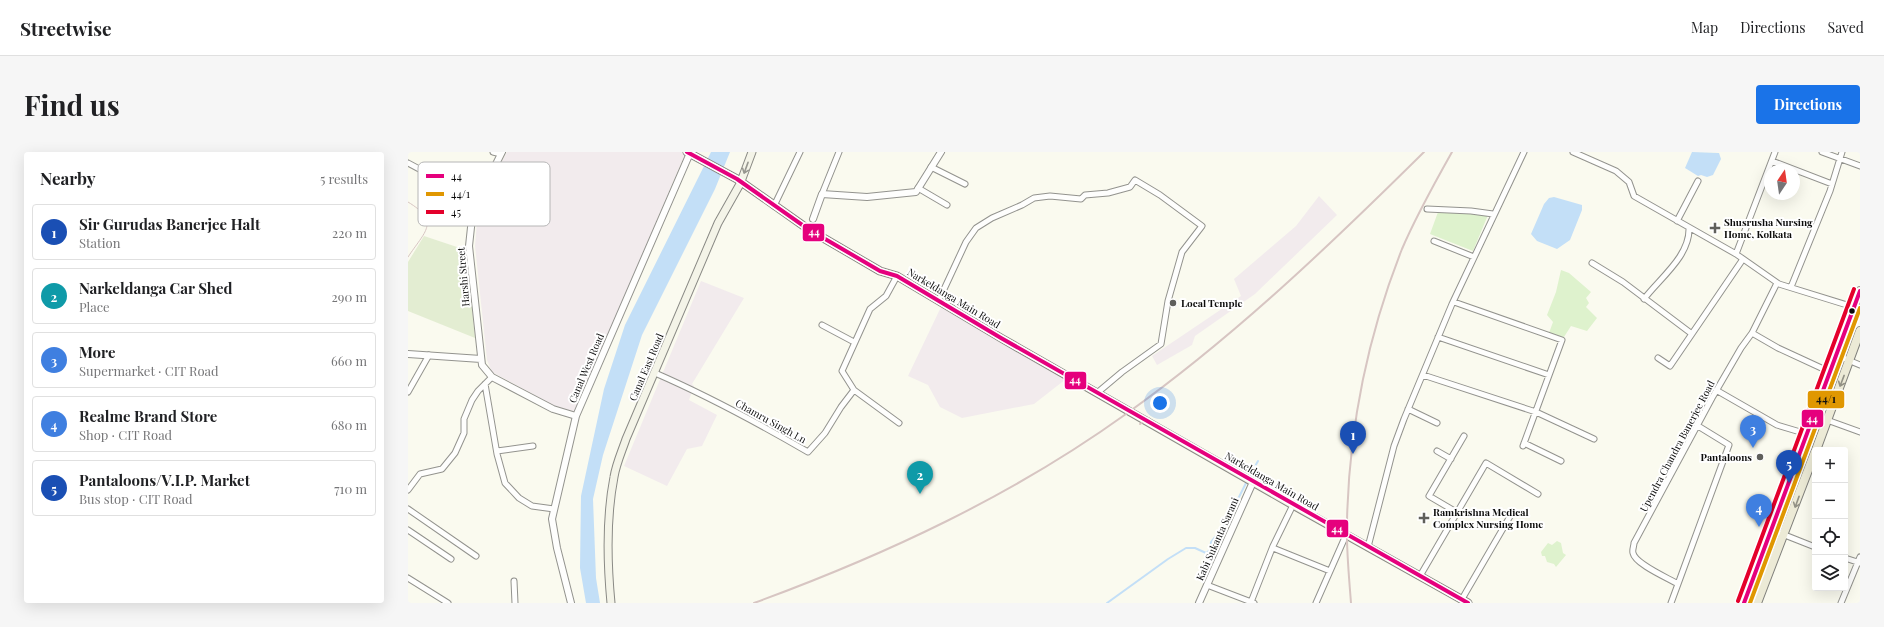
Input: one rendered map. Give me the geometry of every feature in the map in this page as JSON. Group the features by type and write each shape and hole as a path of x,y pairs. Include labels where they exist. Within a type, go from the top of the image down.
{"main road":[{"name":"Narkeldanga Main Road","path":"689,152 738,181 808,229 880,271 897,276 1171,436 1468,603"},
{"name":"Canal East Road","path":"611,603 608,563 609,509 614,477 626,439 718,223 752,152"},
{"path":"1744,603 1808,434 1836,355 1857,308 1860,291"},
{"path":"1817,447 1860,331"},
{"path":"1758,603 1812,459"}],"street":[{"path":"493,152 501,153"},
{"name":"Canal West Road","path":"571,603 556,548 552,519 576,416 689,152"},
{"path":"774,206 800,152"},
{"path":"813,219 838,152"},
{"path":"822,194 867,197 916,192 941,152"},
{"path":"1368,546 1394,446 1408,409 1438,337 1493,214 1524,152"},
{"path":"1573,152 1616,171 1629,182 1634,196 1736,254 1777,282 1857,308"},
{"path":"1736,254 1775,152"},
{"path":"1822,152 1860,166"},
{"path":"1791,287 1832,184 1842,152"},
{"name":"Harshi Street","path":"497,162 501,153"},
{"path":"1772,160 1832,184"},
{"path":"408,163 418,168"},
{"path":"931,167 965,184"},
{"path":"939,300 966,242 976,228 992,218 1022,206 1034,198 1050,196 1081,199 1085,196 1108,193 1130,187 1135,180 1160,195 1202,226 1182,252 1168,301 1161,344 1122,372 1097,393"},
{"path":"1677,221 1698,181"},
{"path":"918,188 947,205"},
{"path":"1427,209 1471,211 1493,214"},
{"name":"Harshi Street","path":"471,226 469,246 481,359"},
{"path":"1644,299 1671,268 1684,249 1689,236 1689,228"},
{"path":"1434,241 1474,257"},
{"path":"1658,358 1670,366 1743,259"},
{"path":"1592,263 1623,282 1692,334"},
{"path":"897,276 886,296 870,309 842,371 854,390 899,423"},
{"name":"Upendra Chandra Banerjee Road","path":"1678,584 1635,558 1632,552 1634,543 1716,390 1752,333 1777,282"},
{"path":"1454,302 1562,340 1523,444 1561,461"},
{"path":"822,325 854,342"},
{"path":"1752,333 1778,348 1830,372"},
{"path":"1438,337 1549,375"},
{"path":"408,354 481,359 482,365 492,377 553,409 576,416"},
{"path":"1836,355 1860,365"},
{"path":"408,392 429,356"},
{"name":"Chamru Singh Ln","path":"655,373 687,387 756,422 808,452 825,433 841,407 854,390"},
{"path":"1423,376 1536,412 1594,439"},
{"path":"408,490 420,474 442,469 455,453 465,431 464,416 478,391 492,377"},
{"path":"485,384 496,451 505,483 519,498 532,506 554,509"},
{"path":"1716,390 1777,425 1808,434"},
{"path":"1408,409 1437,422"},
{"path":"1827,420 1860,432"},
{"path":"1671,603 1729,445 1698,426"},
{"path":"1458,513 1429,496 1464,436"},
{"path":"496,451 533,446"},
{"path":"1437,451 1451,459"},
{"path":"1420,576 1436,546 1458,513 1486,463 1538,494"},
{"name":"Kabi Sukanta Sarani","path":"1199,603 1253,482"},
{"path":"1207,585 1252,602 1273,548 1293,505"},
{"path":"408,509 476,556"},
{"path":"1462,599 1512,513"},
{"path":"408,530 451,559"},
{"path":"1772,530 1812,545"},
{"path":"1316,603 1346,535"},
{"path":"1273,548 1330,571"},
{"path":"1842,603 1859,561 1848,559"},
{"path":"408,578 448,603"},
{"path":"514,581 515,603"}],"shaded area":[{"path":"507,152 681,152 685,154 575,412 555,406 492,372 487,360 475,246 477,226 550,226 550,162 502,162"},
{"path":"1319,196 1337,215 1255,294 1195,336 1192,345 1157,365 1152,356 1241,296 1234,279 1296,226"},
{"path":"701,281 744,298 692,384 694,386 689,400 717,415 702,446 687,449 667,486 624,466"},
{"path":"941,307 1066,379 1034,404 962,418 940,407 928,385 908,376"}],"green space":[{"path":"1438,212 1488,215 1473,251 1430,234"},
{"path":"424,236 466,250 475,338 408,311 408,262"},
{"path":"1561,270 1569,273 1591,292 1586,298 1589,303 1586,307 1597,318 1587,331 1571,326 1564,337 1549,333 1553,322 1547,315 1556,292"},
{"path":"1557,541 1561,543 1563,553 1566,555 1556,567 1554,564 1547,562 1545,556 1542,556 1541,552 1548,543 1552,545"}],"water":[{"path":"711,152 730,152 715,189 642,335 603,455 593,499 596,578 600,603 586,603 580,568 581,496 604,389 625,325"},
{"path":"1692,152 1719,153 1721,159 1713,175 1707,177 1701,175 1698,176 1685,168"},
{"path":"1554,197 1582,205 1582,210 1570,240 1557,249 1537,241 1531,234 1544,204 1549,198"}],"waterway":[{"path":"1249,477 1258,461"},
{"path":"1107,603 1168,559 1186,548 1195,548 1206,553 1210,550 1211,542 1226,523 1247,481"}],"tram line":[{"path":"408,202 418,209"},
{"path":"408,257 427,226"}],"railway":[{"path":"754,603 851,565 899,544 993,497 1083,444 1166,384 1243,322 1317,255 1424,152"},
{"path":"1351,603 1347,521 1352,452 1362,383 1379,315 1402,249 1419,212 1452,152"},
{"path":"1140,424 1149,418"}],"transit line":[{"name":"44","path":"687,152 737,179 808,229 880,271 897,276 1001,338 1468,603"},
{"name":"45","path":"1738,601 1854,289"},
{"name":"44","path":"1744,603 1860,291"},
{"name":"44/1","path":"1750,603 1860,308"}],"place":[{"name":"Shusrusha Nursing Home, Kolkata","path":"1715,228"},
{"name":"Local Temple","path":"1173,303"},
{"name":"More","path":"1753,448"},
{"name":"Sir Gurudas Banerjee Halt","path":"1353,454"},
{"name":"Pantaloons","path":"1760,457"},
{"name":"Pantaloons/V.I.P. Market","path":"1789,483"},
{"name":"Narkeldanga Car Shed","path":"920,494"},
{"name":"Ramkrishna Medical Complex Nursing Home","path":"1424,518"},
{"name":"Realme Brand Store","path":"1759,527"}]}
